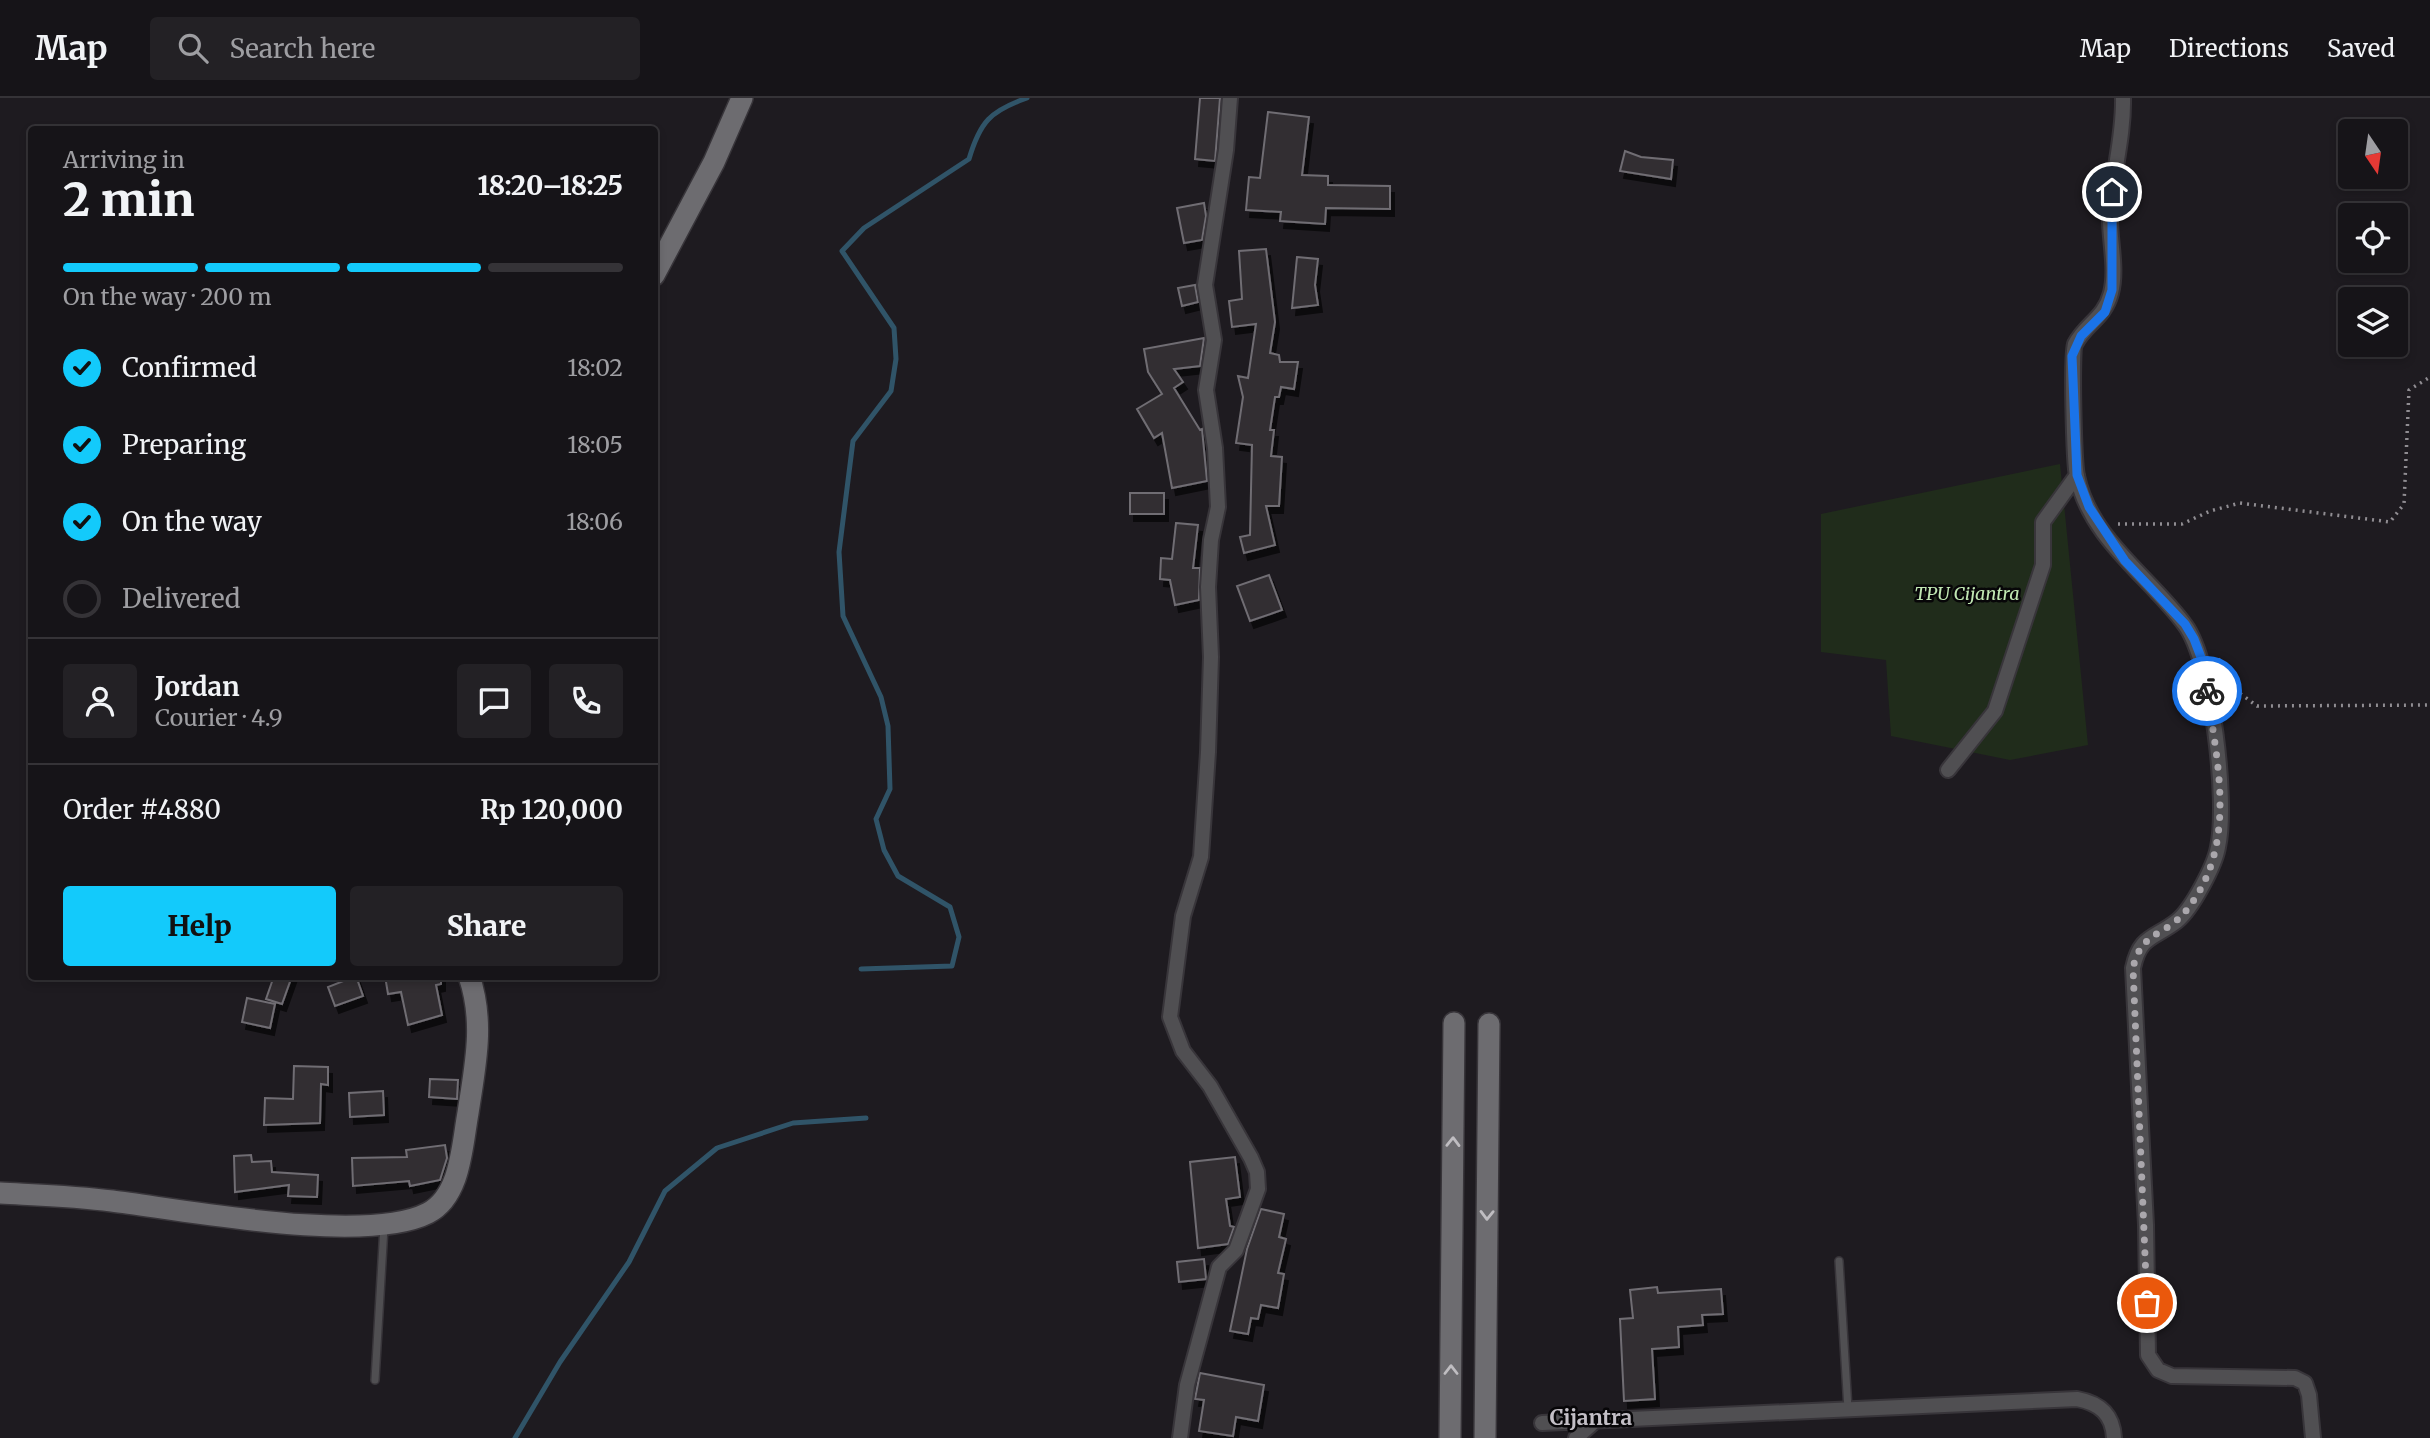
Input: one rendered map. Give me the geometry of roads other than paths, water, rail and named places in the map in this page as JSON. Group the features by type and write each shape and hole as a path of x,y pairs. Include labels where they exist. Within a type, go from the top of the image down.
{"street":[{"path":"658,267 714,162 742,98"},
{"path":"1181,1438 1187,1385 1219,1267 1237,1251 1258,1189 1257,1172 1251,1158 1210,1086 1182,1051 1170,1017 1182,916 1201,857 1208,752 1211,657 1208,587 1211,540 1218,507 1206,390 1214,340 1205,285 1226,150 1230,98"},
{"path":"2123,98 2123,125 2112,192 2112,290 2105,312 2081,336 2072,356 2077,475 2099,524 2125,561 2185,624 2194,639 2204,672 2222,811 2218,849 2188,909 2178,920 2143,942 2137,951 2133,968 2146,1225 2148,1355 2158,1370 2172,1376 2295,1378 2305,1383 2309,1395 2313,1438"},
{"path":"1948,770 1995,711 2043,565 2043,522 2077,475"},
{"path":"0,1193 109,1200 265,1221 384,1226 428,1213 441,1202 456,1178 478,1051 478,1012 470,980"},
{"path":"1450,1438 1454,1023"},
{"path":"1485,1438 1489,1024"},
{"path":"1451,1287 1486,1287"},
{"path":"1542,1423 2077,1399 2096,1403 2102,1409 2112,1423 2115,1438"},
{"path":"1576,1438 1596,1420"}],"lane":[{"path":"375,1380 384,1226"},
{"path":"1839,1262 1848,1409"}],"waterway":[{"path":"861,969 952,966 959,937 950,907 898,876 884,850 876,819 890,789 888,726 881,697 843,616 839,552 853,441 891,391 896,359 894,328 842,251 864,228 969,159 982,127 988,120 995,113 1027,98"},
{"path":"515,1438 560,1362 629,1262 665,1191 717,1148 793,1123 866,1118"}],"district":[{"name":"Cijantra","path":"1591,1417"}],"park label":[{"name":"TPU Cijantra","path":"1967,593"}]}
